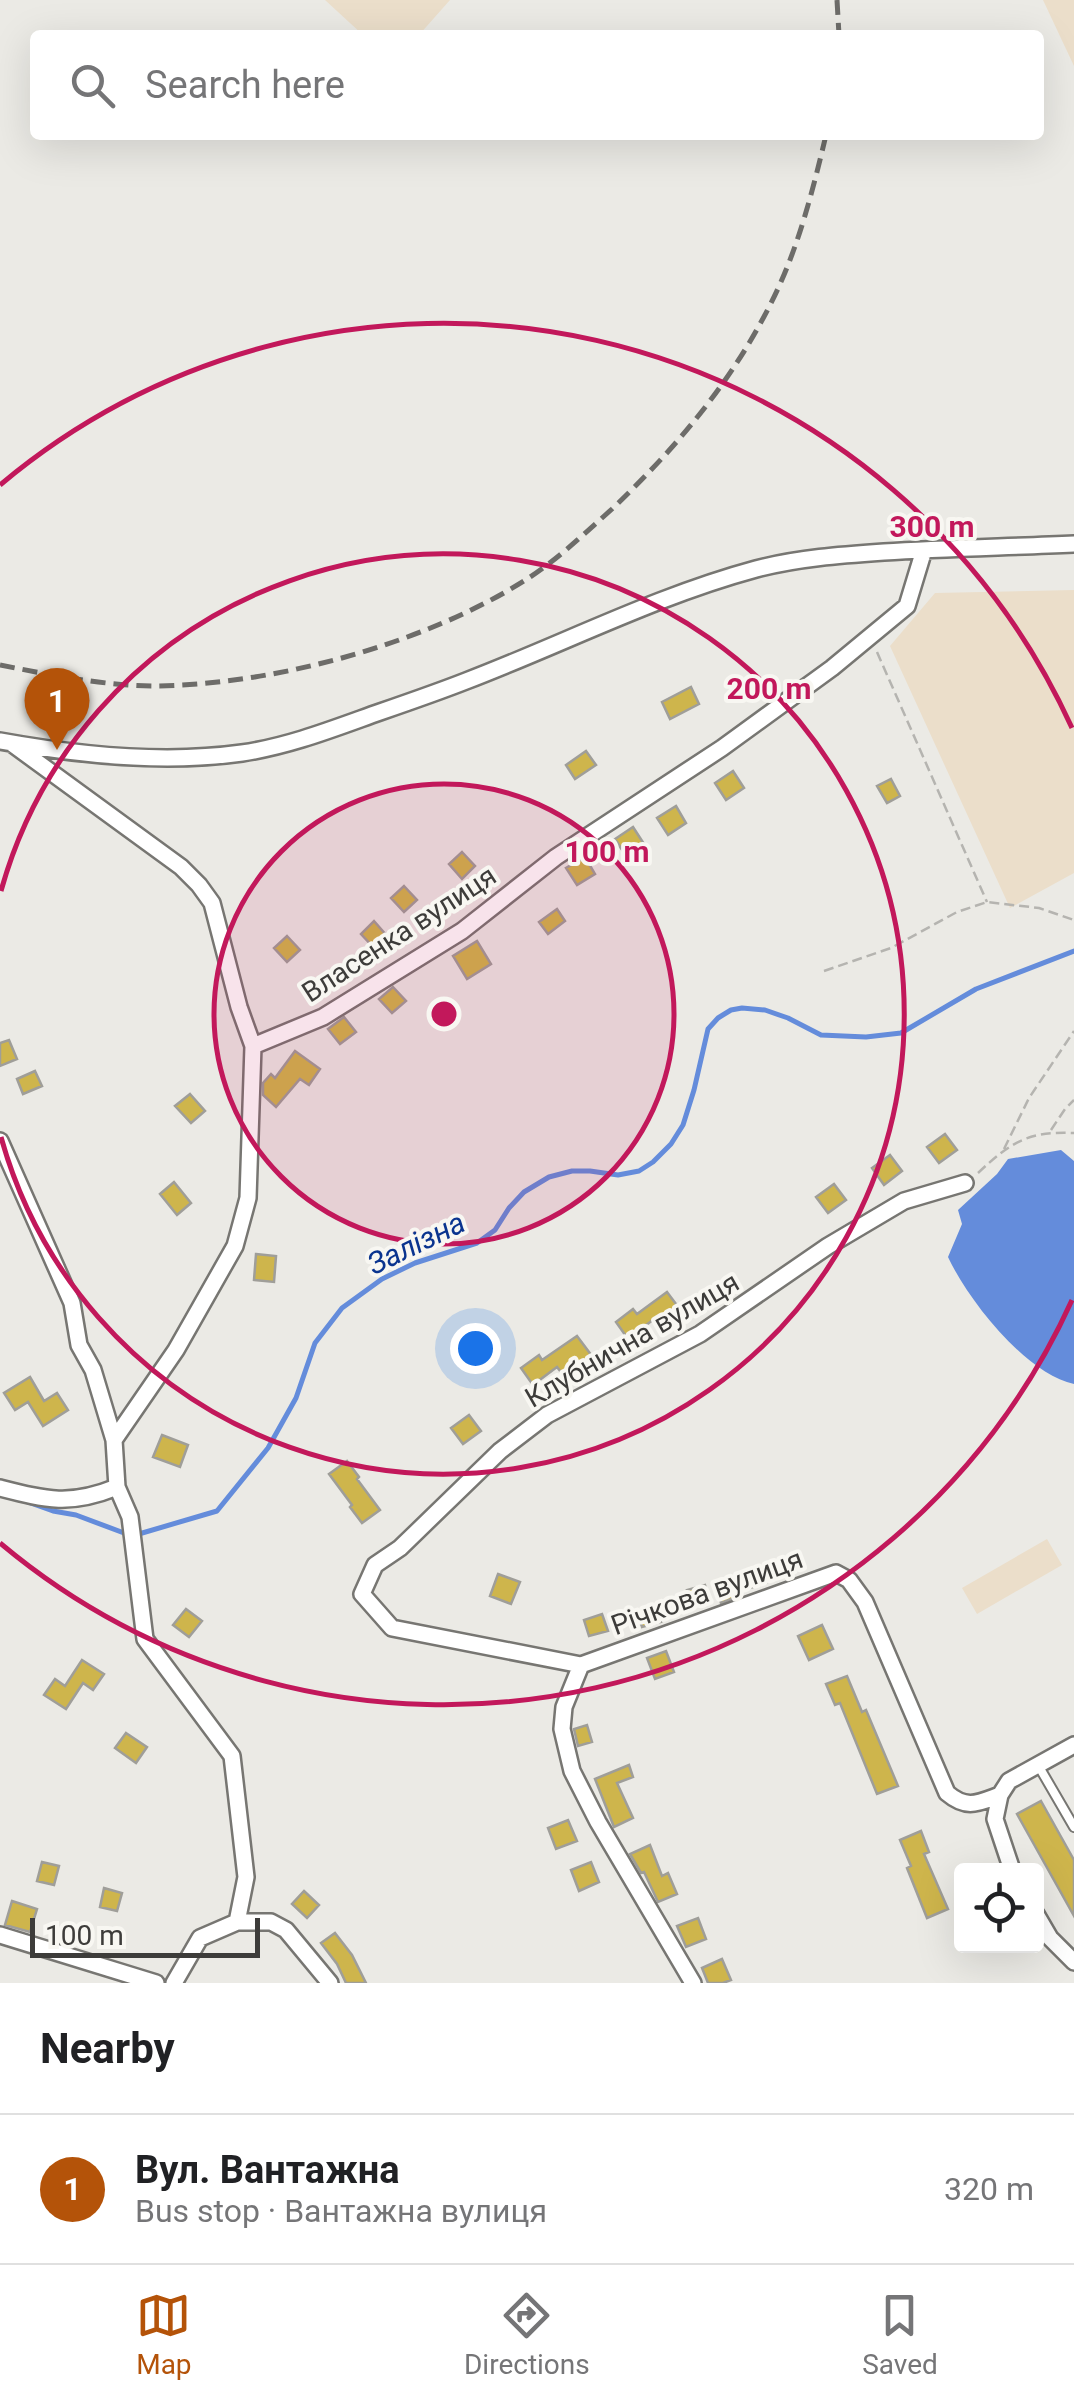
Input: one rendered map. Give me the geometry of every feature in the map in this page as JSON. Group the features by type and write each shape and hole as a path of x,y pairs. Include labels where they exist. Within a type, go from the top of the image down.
{"street":[{"path":"6,742 118,756 200,757 269,747 465,682 724,578 794,561 920,550 1074,544"},
{"name":"Власенка вулиця","path":"253,1046 323,1017 462,930 556,858 722,748 832,668 907,606 920,550"},
{"path":"6,742 181,867 199,886 212,903 253,1046 248,1198 235,1246 176,1350 114,1440"},
{"path":"0,1141 72,1303 79,1345 93,1370 114,1440 117,1488 130,1517 146,1639 232,1756 246,1877 236,1922"},
{"name":"Клубнична вулиця","path":"581,1664 392,1628 362,1594 374,1565 400,1548 500,1451 547,1415 700,1334 828,1246 904,1200 966,1183"},
{"path":"0,1488 40,1498 65,1499 89,1498 117,1488"},
{"name":"Річкова вулиця","path":"581,1664 836,1573 850,1580 864,1602 947,1794 959,1803 976,1804 1000,1795"},
{"path":"581,1664 564,1707 562,1728 572,1771 693,1983"},
{"path":"1010,1863 995,1818 1000,1795 1009,1781 1074,1745"},
{"path":"174,1983 200,1938 236,1922 270,1922 286,1930 330,1983"},
{"path":"1044,1928 1074,1962"},
{"path":"0,1934 156,1983"}],"lane":[{"path":"1038,1765 1074,1827"}],"path":[{"path":"870,636 987,902"},
{"path":"824,971 891,948 957,912 987,902 1038,908 1074,920"},
{"path":"1004,1149 1029,1098 1074,1031"},
{"path":"1049,1132 1074,1100"},
{"path":"966,1183 1004,1149 1024,1139 1049,1132 1074,1133"}],"shaded area":[{"path":"325,0 450,0 423,30 358,30"},
{"path":"1043,0 1074,0 1074,66"},
{"path":"1074,590 1074,873 1010,908 890,646 935,593"},
{"path":"1047,1539 1062,1565 977,1614 962,1588"}],"water":[{"path":"1061,1150 1074,1161 1074,1384 1037,1366 1000,1333 969,1294 948,1257 962,1224 958,1210 1008,1159"}],"building":[{"path":"691,687 699,704 670,719 662,702"},
{"path":"586,751 596,765 575,779 566,765"},
{"path":"733,771 744,788 726,800 715,783"},
{"path":"891,779 900,796 887,803 877,786"},
{"path":"676,806 686,823 668,835 657,818"},
{"path":"633,827 644,844 626,856 615,839"},
{"path":"462,852 475,866 462,879 449,864"},
{"path":"585,857 595,874 577,885 566,868"},
{"path":"404,886 417,900 404,912 391,898"},
{"path":"557,909 565,921 548,934 539,922"},
{"path":"374,921 387,936 374,948 361,934"},
{"path":"287,936 300,950 287,962 274,948"},
{"path":"477,941 491,964 467,979 453,956"},
{"path":"393,987 406,1001 392,1013 379,999"},
{"path":"344,1017 356,1032 340,1044 328,1029"},
{"path":"9,1040 17,1059 0,1066 0,1043"},
{"path":"295,1051 320,1069 309,1085 300,1079 276,1107 263,1095 263,1083 271,1074 275,1078"},
{"path":"35,1071 42,1086 23,1094 17,1079"},
{"path":"190,1094 205,1111 191,1123 175,1106"},
{"path":"945,1134 957,1150 939,1163 927,1147"},
{"path":"890,1155 902,1171 884,1185 872,1168"},
{"path":"174,1182 191,1203 177,1215 160,1194"},
{"path":"834,1184 846,1200 828,1213 816,1197"},
{"path":"256,1254 276,1256 274,1282 254,1280"},
{"path":"667,1292 679,1308 662,1321 658,1316 628,1339 616,1322 633,1309 637,1314"},
{"path":"577,1336 595,1360 567,1380 557,1367 533,1385 521,1368 539,1355 542,1360"},
{"path":"30,1377 44,1401 57,1393 68,1410 43,1426 28,1402 15,1410 4,1393"},
{"path":"469,1415 481,1431 463,1444 451,1428"},
{"path":"162,1435 188,1445 180,1467 153,1457"},
{"path":"347,1461 380,1510 362,1523 329,1474"},
{"path":"761,1566 766,1583 747,1589 742,1572"},
{"path":"498,1574 520,1582 511,1604 490,1596"},
{"path":"735,1583 739,1596 721,1603 717,1589"},
{"path":"705,1585 710,1602 692,1607 687,1590"},
{"path":"655,1605 661,1622 642,1627 637,1610"},
{"path":"186,1609 202,1621 189,1637 173,1625"},
{"path":"602,1614 608,1631 589,1636 584,1620"},
{"path":"822,1625 833,1649 809,1660 798,1636"},
{"path":"666,1651 674,1672 655,1679 647,1658"},
{"path":"82,1660 104,1674 93,1690 83,1683 66,1709 44,1695 55,1679 65,1686"},
{"path":"847,1676 898,1786 877,1794 840,1703 835,1705 826,1684"},
{"path":"587,1725 592,1742 578,1746 574,1729"},
{"path":"126,1733 147,1747 136,1763 115,1748"},
{"path":"629,1765 633,1777 617,1783 633,1818 614,1827 595,1779"},
{"path":"1041,1801 1074,1860 1074,1916 1017,1814"},
{"path":"568,1820 577,1841 556,1849 548,1828"},
{"path":"921,1831 929,1852 924,1854 948,1909 927,1918 900,1840"},
{"path":"650,1845 662,1876 668,1873 677,1894 658,1902 644,1872 630,1854"},
{"path":"42,1862 59,1866 54,1885 37,1881"},
{"path":"591,1862 599,1882 579,1891 571,1870"},
{"path":"104,1888 122,1893 117,1911 100,1907"},
{"path":"304,1891 319,1905 307,1918 292,1904"},
{"path":"12,1901 37,1909 30,1932 5,1925"},
{"path":"698,1918 706,1939 686,1947 677,1926"},
{"path":"335,1933 366,1983 346,1983 321,1943"},
{"path":"722,1959 731,1980 708,1983 702,1968"}],"waterway":[{"name":"Залізна","path":"25,1501 132,1536 217,1511 268,1448 296,1398 315,1343 342,1308 382,1279 415,1263 477,1243 495,1230 524,1192 549,1177 572,1171 618,1175 639,1171 653,1162 683,1125 708,1029 731,1010 765,1010 821,1035 866,1037 901,1033 976,989 1074,951"}],"railway":[{"path":"837,0 839,30"},
{"path":"0,665 137,686 251,678 299,669 395,641 441,624 524,581 570,547 635,486 700,414 737,363 788,266 825,140"}],"place":[{"name":"Вул. Вантажна","path":"57,750"}]}
